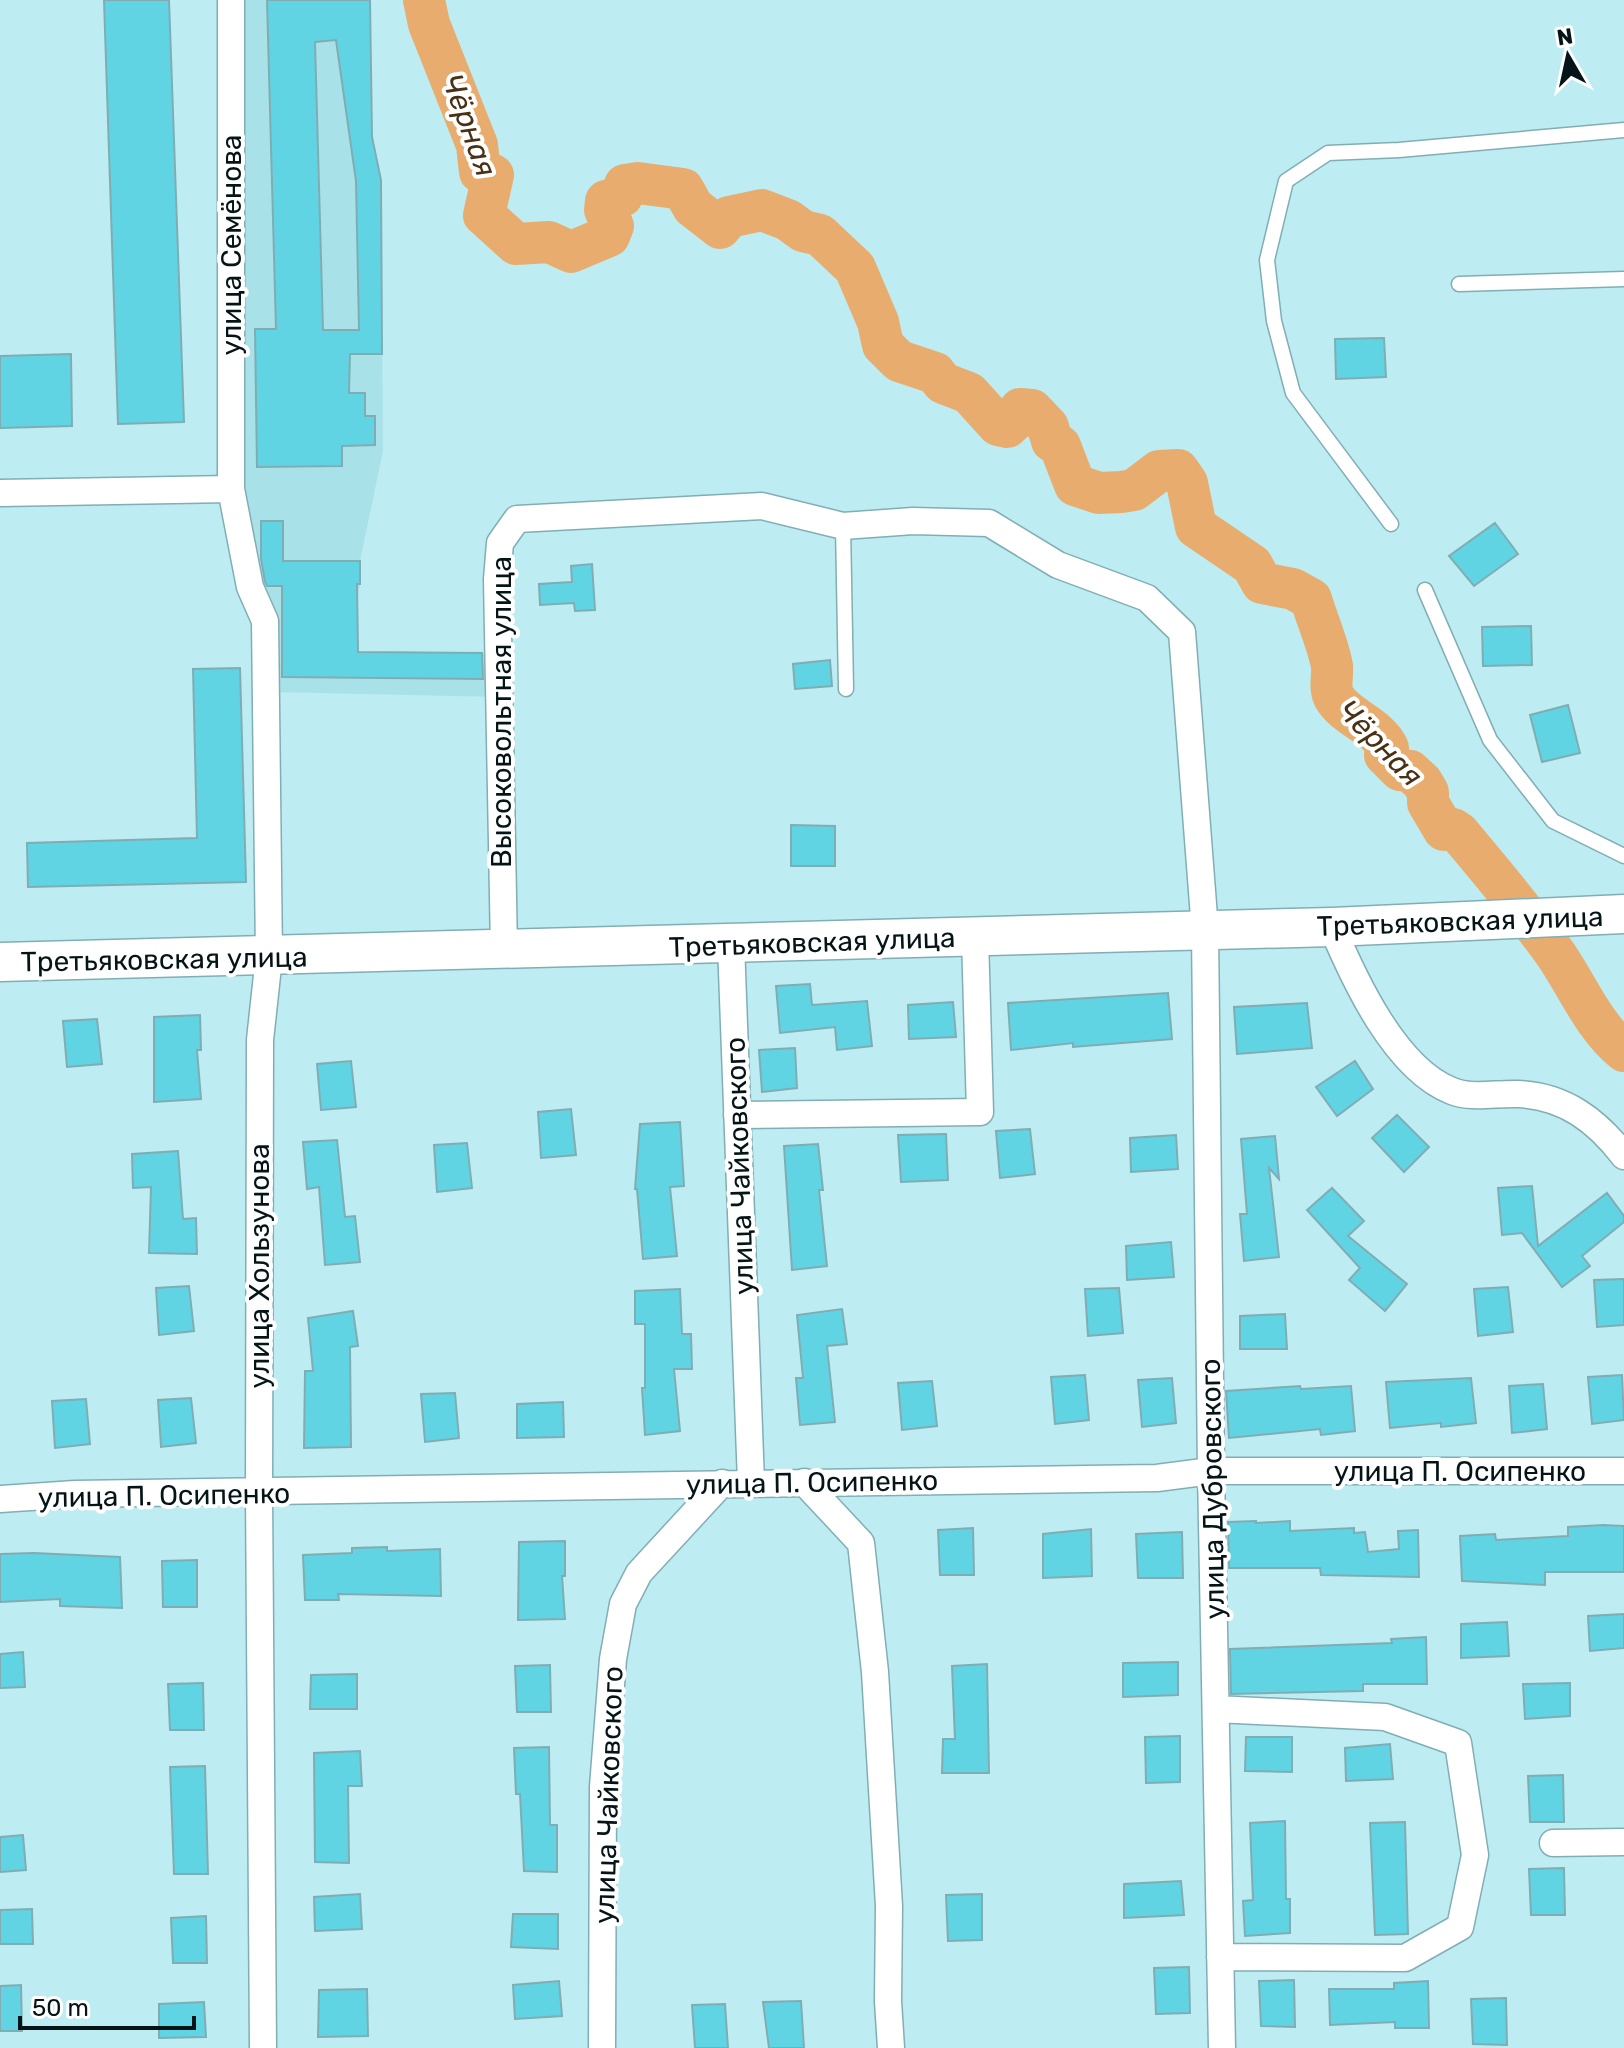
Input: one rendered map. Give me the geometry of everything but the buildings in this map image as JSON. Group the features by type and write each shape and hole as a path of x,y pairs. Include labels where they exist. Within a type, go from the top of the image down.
{"street":[{"name":"улица Семёнова","path":"231,0 231,489"},
{"path":"0,493 231,489"},
{"name":"улица Хользунова","path":"231,489 250,587 265,621 269,957 260,1040 259,1493 263,2048"},
{"name":"Высоковольтная улица","path":"504,950 497,579 500,543 517,519 762,506 843,526 913,521 989,523 1058,565 1147,598 1182,632 1205,930"},
{"name":"Третьяковская улица","path":"0,962 1332,927 1620,914"},
{"path":"1332,927 1347,963 1380,1021 1408,1057 1432,1080 1453,1091 1482,1095 1520,1094 1550,1099 1581,1114 1604,1130 1624,1156"},
{"name":"улица Дубровского","path":"1205,930 1222,2048"},
{"path":"737,1115 980,1112 975,937"},
{"name":"улица Чайковского","path":"731,944 751,1483"},
{"name":"улица П. Осипенко","path":"0,1499 75,1494 1157,1478 1211,1471 1624,1471"},
{"path":"804,1482 861,1543 875,1672 887,1875 891,2048"},
{"name":"улица Чайковского","path":"602,2048 603,1787 613,1659 623,1604 639,1573 722,1483"},
{"path":"1216,1709 1385,1717 1458,1743 1475,1855 1460,1927 1405,1958 1220,1957"},
{"path":"1553,1843 1624,1842"}],"lane":[{"path":"1391,524 1293,393 1274,321 1267,260 1286,181 1328,153 1399,150 1624,130"},
{"path":"1459,284 1624,279"},
{"path":"843,526 846,689"},
{"path":"1425,590 1490,740 1553,821 1624,856"}],"shaded area":[{"path":"242,0 370,0 372,137 381,180 383,451 360,561 360,584 347,652 488,653 501,697 273,692 241,489"}],"waterway":[{"name":"Чёрная","path":"424,0 429,24 477,145 480,172 493,175 484,215 516,244 549,242 571,252 609,236 613,226 605,210 606,201 622,196 625,185 638,183 683,189 693,207 720,228 729,217 762,210 788,220 803,231 820,235 855,268 878,322 883,345 899,361 935,373 943,383 969,393 998,425 1007,427 1020,415 1020,409 1032,410 1048,427 1052,441 1060,446 1075,485 1099,493 1121,492 1134,490 1159,471 1178,470 1187,483 1196,527 1252,565 1262,583 1293,589 1311,599 1332,666 1334,697 1346,711 1377,733 1388,748 1385,755 1400,770 1410,771 1422,782 1428,792 1428,803 1444,830 1453,829 1459,833 1507,890 1561,962 1593,1016 1624,1051"}]}
